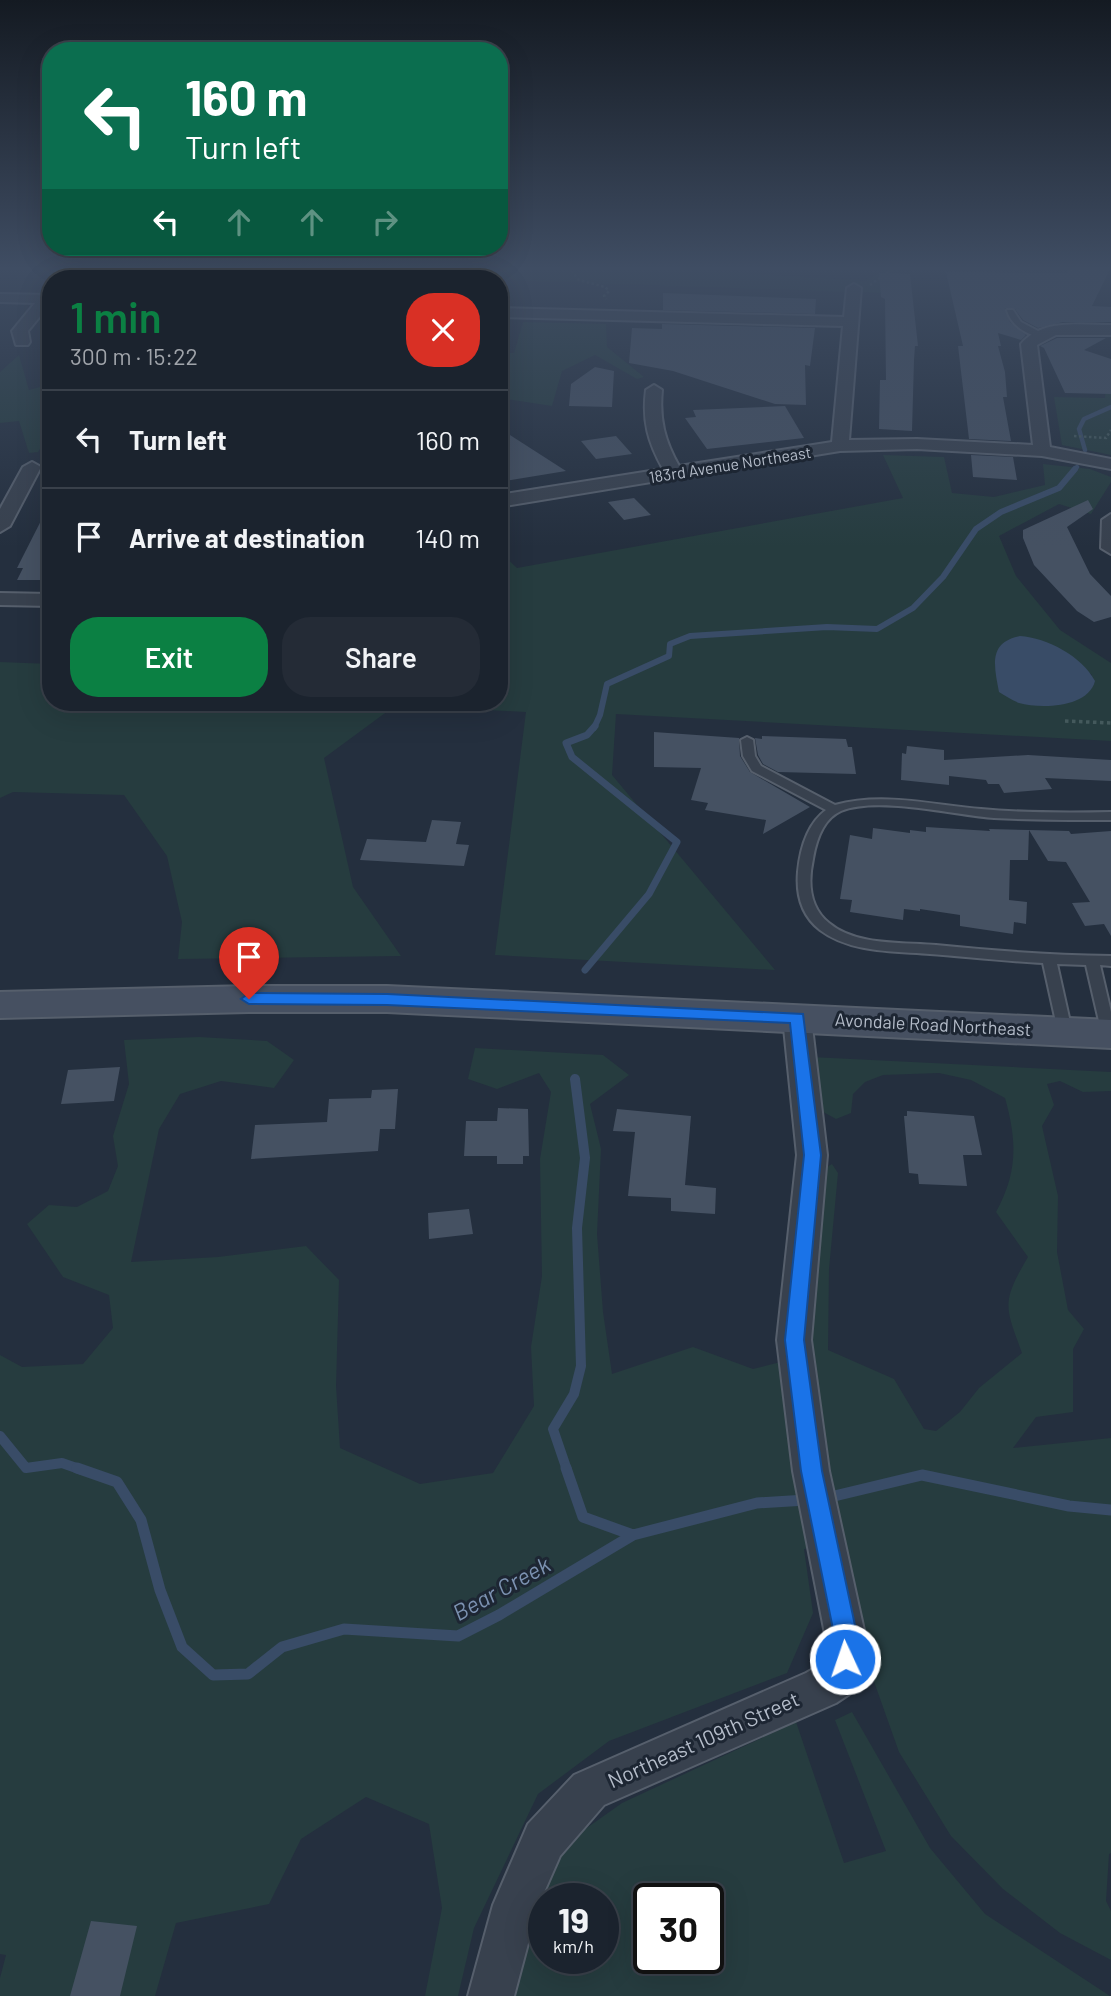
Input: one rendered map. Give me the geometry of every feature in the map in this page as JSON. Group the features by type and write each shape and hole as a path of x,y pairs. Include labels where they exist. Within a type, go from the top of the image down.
{"main road":[{"name":"Avondale Road Northeast","path":"0,1005 249,999 387,999 1110,1034"}],"street":[{"path":"839,446 847,360"},
{"path":"1030,360 1042,451"},
{"path":"654,390 650,417 659,445 674,473"},
{"name":"183rd Avenue Northeast","path":"508,500 839,446 905,444 1042,451 1111,464"},
{"path":"0,526 32,467"},
{"path":"0,599 42,600"},
{"name":"Northeast 109th Street","path":"491,1996 516,1905 544,1840 589,1790 821,1688 844,1675 847,1644 811,1471 794,1340 812,1155 797,1018"}],"lane":[{"path":"747,740 748,756 756,768 835,810"},
{"path":"1111,816 992,814 870,804 835,810 820,822 810,841 806,864 806,900 817,918 829,930 857,940 893,946 1049,960 1111,961"},
{"path":"1049,960 1065,1031"},
{"path":"1092,960 1110,1034"}],"path":[{"path":"1106,438 1111,430"},
{"path":"1091,437 1106,438 1111,443"},
{"path":"1065,721 1111,723"}],"green space":[{"path":"13,360 20,360 29,390 42,386 42,446 38,452 29,453 19,421 0,423 0,372"},
{"path":"508,360 584,360 562,371 552,406 508,399"},
{"path":"604,360 623,360 644,377 637,379"},
{"path":"1111,380 1111,455 1062,445 1054,397 1105,398 1106,385"},
{"path":"883,455 944,457 952,493 994,497 1045,485 1043,464 1090,469 1111,477 1111,482 1091,514 1059,504 999,536 1016,576 1060,630 1111,663 1111,741 616,714 612,775 775,970 495,955 526,712 507,711 508,560 517,568 903,498","holes":["1063,652 1092,675 1071,702 1033,705"]},
{"path":"0,662 42,664 42,711 388,711 324,758 353,887 401,956 178,959 182,922 167,856 124,795 13,792 0,798"},
{"path":"199,1037 267,1041 294,1060 274,1088 221,1081 180,1094 159,1129 131,1262 218,1257 306,1246 339,1280 336,1386 340,1448 420,1484 493,1473 534,1406 531,1347 542,1276 540,1159 551,1092 539,1073 497,1089 468,1079 475,1048 603,1055 629,1075 590,1104 601,1149 597,1234 603,1312 612,1374 693,1347 753,1369 808,1355 822,1170 832,1164 838,1173 829,1269 828,1350 894,1379 924,1429 936,1431 960,1412 979,1388 1022,1353 1009,1314 1009,1305 1013,1285 1028,1257 996,1212 1012,1170 1012,1128 1005,1098 971,1080 939,1073 883,1075 865,1082 853,1094 851,1113 836,1119 816,1108 811,1057 1111,1072 1111,1091 1083,1092 1060,1081 1047,1084 1054,1105 1042,1126 1058,1196 1057,1252 1068,1310 1084,1329 1073,1349 1073,1412 1036,1417 1013,1448 1111,1438 1111,1853 1106,1901 1111,1911 1111,1960 1060,1933 1003,1889 951,1836 899,1752 861,1645 836,1545 804,1549 813,1613 787,1673 609,1741 538,1794 474,1928 458,1996 425,1996 442,1908 429,1824 366,1797 301,1839 269,1904 176,1923 155,1996 0,1996 0,1978 6,1955 0,1954 0,1355 22,1367 83,1364 113,1328 109,1295 63,1277 27,1224 49,1205 77,1207 108,1191 118,1166 113,1136 129,1084 124,1040"},
{"path":"852,1712 930,1848 985,1914 1110,1996 509,1996 528,1920 528,1974 619,1974 619,1883 540,1883 574,1837 622,1803 796,1722 844,1863 886,1851 835,1720"}],"water":[{"path":"1020,636 1041,640 1073,656 1095,681 1091,690 1074,701 1051,706 1019,703 999,692 995,664 998,650 1010,639"}],"building":[{"path":"629,360 811,360 810,366 805,365 806,405 775,404 673,371 629,363"},
{"path":"886,360 914,360 912,431 879,429 880,380 886,380"},
{"path":"960,360 1002,360 1007,397 1003,397 1011,441 969,439"},
{"path":"1050,360 1111,360 1111,394 1065,393"},
{"path":"595,367 614,371 612,407 569,406 571,384"},
{"path":"785,406 804,438 707,449 685,418 696,417 693,410"},
{"path":"508,434 566,471 508,481"},
{"path":"616,436 632,454 596,459 581,441"},
{"path":"971,455 1013,457 1017,480 973,477"},
{"path":"634,498 651,515 624,520 608,502"},
{"path":"1088,500 1093,509 1067,527 1090,574 1111,596 1111,617 1094,622 1077,611 1034,565 1023,538 1023,530"},
{"path":"42,519 42,580 17,580 23,568 17,568"},
{"path":"654,732 739,738 740,756 750,772 810,807 763,834 766,820 705,810 708,803 691,800 701,768 654,767"},
{"path":"762,736 846,739 848,747 852,747 856,774 778,772 763,764 758,755 755,738 762,739"},
{"path":"907,746 944,750 944,760 1028,755 1111,760 1111,781 1045,778 1052,789 1004,793 999,784 988,784 986,780 949,776 949,785 901,780 902,753 906,754"},
{"path":"432,820 461,822 456,844 469,845 464,866 360,860 367,839 426,842"},
{"path":"926,827 990,831 989,829 1029,830 1028,860 1010,860 1009,900 1027,902 1026,924 1014,922 1013,934 960,926 960,915 920,909 904,909 903,920 850,912 852,900 840,899 850,835 872,839 873,828 910,833 910,830 926,832"},
{"path":"1029,830 1069,831 1071,834 1111,831 1111,936 1104,924 1085,926 1072,903 1090,902 1066,862 1048,861"},
{"path":"120,1067 114,1101 61,1104 68,1070"},
{"path":"398,1089 395,1129 380,1129 378,1151 251,1159 255,1125 327,1122 329,1099 371,1098 372,1090"},
{"path":"498,1108 528,1109 529,1156 523,1156 523,1164 497,1164 497,1156 464,1156 466,1121 497,1121"},
{"path":"617,1109 691,1116 685,1185 716,1188 715,1214 671,1211 671,1198 628,1196 635,1132 613,1131"},
{"path":"907,1111 974,1116 982,1155 963,1155 967,1186 919,1184 918,1174 909,1173 904,1116 907,1116"},
{"path":"469,1209 473,1234 429,1239 428,1213"},
{"path":"91,1921 137,1926 120,1996 70,1996"}],"waterway":[{"path":"1085,450 1079,429 1084,419 1111,407"},
{"path":"1074,471 1077,467"},
{"path":"595,726 607,684 669,656 670,644 690,636 827,627 877,629 913,608 943,577 976,529 1001,512 1059,488 1075,469"},
{"path":"585,970 649,894 677,842 572,757 566,743 587,735 595,726"},
{"path":"567,1470 553,1429 574,1394 581,1366 577,1228 585,1158 575,1079"},
{"name":"Bear Creek","path":"0,1436 26,1468 62,1463 82,1470"},
{"name":"Bear Creek","path":"77,1468 117,1482 141,1520 160,1590 182,1647 213,1675 248,1674 282,1647 344,1629 458,1636 499,1615 633,1535"},
{"path":"566,1468 583,1517 633,1535"},
{"name":"Bear Creek","path":"826,1498 922,1475 1069,1506 1111,1510"},
{"name":"Bear Creek","path":"633,1535 757,1503 806,1500"}],"route":[{"path":"249,999 387,999 797,1018 812,1155 794,1340 811,1471 847,1644 845,1659"}]}
